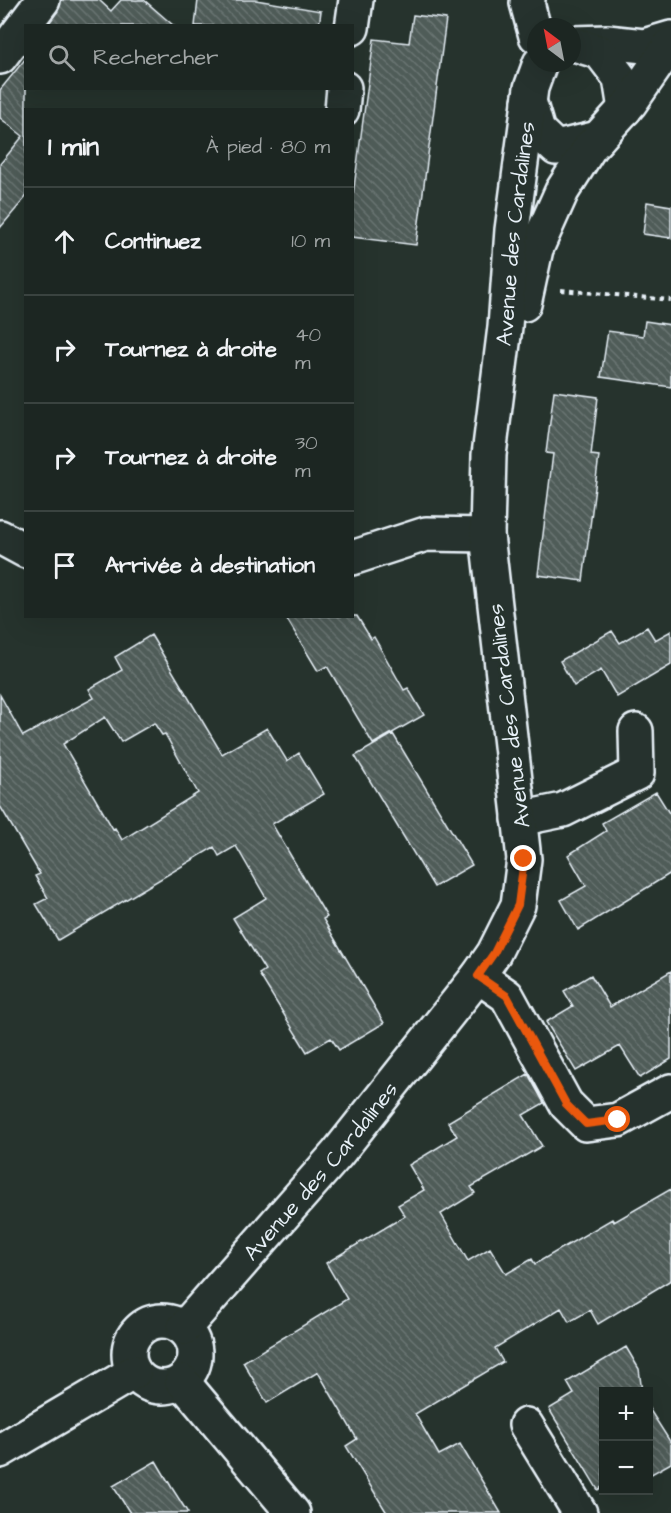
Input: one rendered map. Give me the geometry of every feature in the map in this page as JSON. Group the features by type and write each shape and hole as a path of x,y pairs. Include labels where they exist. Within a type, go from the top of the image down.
{"street":[{"path":"25,24 43,0"},
{"path":"353,24 356,0"},
{"path":"520,1 542,18"},
{"path":"520,1 528,18"},
{"path":"0,57 24,25"},
{"path":"581,43 607,42 644,46 671,38"},
{"path":"489,454 536,249 562,191 598,138 625,109 671,44"},
{"path":"581,46 600,52 620,78 625,109"},
{"name":"Avenue des Cardalines","path":"184,1328 337,1154 478,976 494,953 518,905 524,859 487,535 489,454 505,327 512,230 531,88 537,72"},
{"path":"342,108 344,90"},
{"path":"530,101 538,131 556,148 598,138"},
{"path":"354,557 426,534 487,535"},
{"path":"0,537 24,550"},
{"path":"519,819 563,810 637,773 636,731"},
{"path":"478,976 507,996 566,1104 586,1124 618,1120 671,1091"},
{"path":"168,1321 184,1328 191,1335 196,1354 194,1365 183,1381 162,1388 141,1380 130,1363 130,1343 142,1327 150,1323 168,1321"},
{"path":"0,1451 134,1372"},
{"path":"183,1381 293,1513"},
{"path":"526,1425 580,1513"}],"path":[{"path":"527,287 671,300"}],"building":[{"path":"61,0 99,0 111,11 121,0 144,0 172,24 48,24 58,11"},
{"path":"198,0 256,0 321,11 319,24 195,24"},
{"path":"413,15 446,19 416,245 354,237 354,187 374,39 409,43"},
{"path":"24,60 26,108 24,108 24,199 0,228 0,164 23,136 0,118 0,90"},
{"path":"647,202 671,206 671,238 643,234"},
{"path":"645,321 671,325 671,387 601,377 608,331 643,336"},
{"path":"554,391 598,397 591,455 599,456 583,581 538,575 553,454 546,453"},
{"path":"357,616 371,639 374,637 404,690 408,688 424,715 373,744 327,666 318,671 286,618 354,618"},
{"path":"647,627 655,640 671,631 671,665 617,697 601,670 574,686 560,661 612,631 620,643"},
{"path":"151,635 222,754 267,728 287,761 299,753 324,794 272,824 327,917 323,919 384,1023 339,1050 331,1038 307,1052 259,974 265,970 233,918 266,898 236,846 219,856 214,847 58,940 36,904 48,898 35,876 40,874 0,806 0,695 23,736 94,698 89,689 122,670 115,657","holes":["105,717 121,742 154,723 162,735 165,734 198,793 122,840 115,828 113,829 63,744"]},
{"path":"393,734 472,865 434,887 355,756"},
{"path":"656,792 671,816 671,873 578,930 561,900 586,886 568,855 606,831 602,823"},
{"path":"671,971 671,1059 640,1078 620,1046 576,1071 546,1022 573,1006 564,991 591,975 610,1007"},
{"path":"528,1074 544,1103 523,1115 542,1146 471,1187 475,1193 441,1214 468,1261 490,1248 506,1274 532,1259 535,1264 612,1219 614,1222 671,1189 671,1280 598,1324 590,1310 569,1322 561,1308 495,1348 503,1362 415,1414 439,1455 460,1444 501,1513 387,1513 346,1446 357,1439 318,1372 267,1403 243,1362 347,1299 326,1263 405,1216 398,1205 424,1190 409,1165 457,1136 448,1122"},
{"path":"626,1347 639,1369 641,1387 599,1387 598,1490 549,1409 574,1394 567,1382"},
{"path":"653,1415 671,1443 671,1463 653,1473"},
{"path":"156,1461 188,1513 130,1513 113,1486"}],"route":[{"path":"524,859 518,905 494,953 478,976 507,996 566,1104 586,1124 618,1120"}]}
